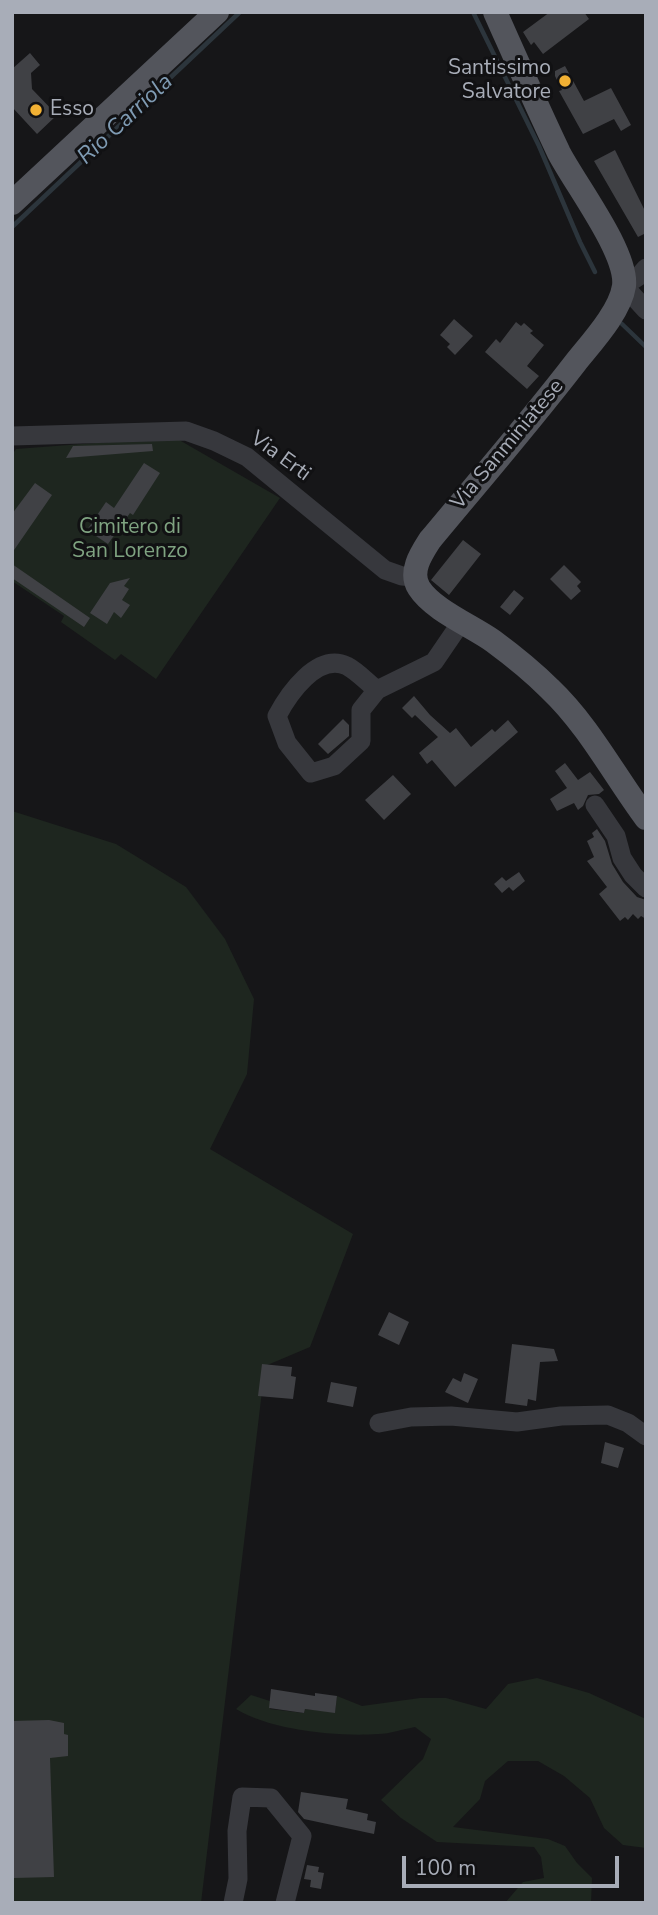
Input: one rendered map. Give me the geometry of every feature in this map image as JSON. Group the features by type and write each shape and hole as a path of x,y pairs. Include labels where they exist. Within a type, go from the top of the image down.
{"main road":[{"path":"12,203 217,12"},
{"path":"495,12 561,155 609,238 622,272 624,286"},
{"name":"Via Sanminiatese","path":"414,577 419,557 430,540 604,327 624,286"},
{"path":"414,577 419,589 430,600 512,657 550,688 575,715 646,818"}],"street":[{"path":"646,268 624,286 646,310"},
{"name":"Via Erti","path":"12,436 186,431 247,457 385,570 414,577"},
{"path":"377,690 346,665 328,663 304,678 287,698 277,716 287,743 311,773 334,766 361,741 361,710 377,690 434,662 462,621"},
{"path":"595,805 616,836 622,858 646,888"},
{"path":"379,1423 411,1417 451,1416 517,1422 561,1416 608,1415 637,1422 646,1436"},
{"path":"233,1903 238,1879 237,1831 242,1797 271,1798 302,1836 285,1903"}],"green space":[{"name":"Cimitero di San Lorenzo","path":"174,437 280,498 156,679 121,654 115,660 61,622 64,616 12,581 12,455 16,449"},
{"path":"12,811 116,844 186,887 225,939 254,999 247,1074 210,1149 353,1234 310,1347 265,1366 201,1903 12,1903"},
{"path":"537,1678 589,1693 646,1719 646,1848 623,1845 604,1828 590,1798 564,1776 538,1761 508,1761 485,1781 480,1799 453,1827 548,1839 565,1846 592,1878 591,1903 505,1903 523,1882 544,1878 541,1857 534,1847 437,1842 401,1818 381,1800 423,1759 431,1739 415,1727 383,1734 324,1733 285,1727 236,1709 251,1695 270,1701 270,1709 304,1713 305,1709 335,1712 337,1696 362,1706 420,1698 446,1698 486,1709 508,1684"}],"building":[{"path":"550,12 584,12 589,19 543,54 534,42 531,45 523,32"},
{"path":"30,53 40,65 31,73 32,89 57,115 37,134 12,107 12,69"},
{"path":"565,66 584,101 611,88 631,125 621,131 614,119 583,134 559,91 562,90 555,76 555,71"},
{"path":"615,150 646,213 646,233 638,237 594,161"},
{"path":"454,319 473,336 455,355 447,347 450,344 440,335"},
{"path":"516,322 521,326 524,323 533,331 530,333 544,345 527,366 539,376 527,389 485,352 496,339 500,343"},
{"path":"152,444 153,451 66,458 73,446"},
{"path":"144,463 160,473 133,515 130,513 108,544 87,530 106,502 114,508"},
{"path":"35,483 52,495 12,553 12,514"},
{"path":"463,540 481,554 449,595 431,580"},
{"path":"12,564 90,618 84,627 12,578"},
{"path":"564,565 581,582 577,586 581,591 571,600 550,579"},
{"path":"130,578 124,586 129,589 122,600 130,605 121,618 114,612 107,624 90,613 110,583"},
{"path":"514,590 524,598 510,615 500,607"},
{"path":"414,696 450,733 456,728 471,747 492,729 495,732 508,720 518,732 455,787 432,760 427,764 419,753 438,737 415,715 412,718 402,708"},
{"path":"343,719 349,725 349,736 328,754 318,744"},
{"path":"565,763 578,780 590,772 604,790 599,794 588,795 578,810 574,803 557,811 550,799 567,788 555,771"},
{"path":"393,775 411,794 384,820 365,800"},
{"path":"597,829 623,882 637,897 646,900 646,919 641,916 638,919 633,914 628,920 625,917 620,921 599,894 607,887 587,861 594,857 587,841 594,837 592,833"},
{"path":"519,872 525,881 513,891 509,887 502,893 494,884 502,877 506,881"},
{"path":"389,1312 409,1322 399,1345 378,1335"},
{"path":"512,1344 554,1349 558,1361 540,1362 536,1401 528,1399 527,1406 505,1403"},
{"path":"262,1364 292,1367 291,1376 296,1377 293,1399 258,1396"},
{"path":"464,1373 478,1379 468,1403 445,1392 453,1378 461,1382"},
{"path":"331,1382 357,1387 353,1407 327,1402"},
{"path":"605,1442 624,1448 618,1468 601,1463"},
{"path":"271,1689 315,1696 315,1693 337,1696 335,1713 305,1709 304,1713 269,1708"},
{"path":"49,1720 64,1723 64,1734 68,1735 68,1756 50,1758 54,1877 14,1878 12,1721"},
{"path":"301,1792 348,1799 346,1809 368,1814 367,1820 376,1822 374,1834 304,1819 298,1812"},
{"path":"307,1865 319,1867 318,1872 324,1873 321,1889 310,1887 311,1880 304,1879"}],"waterway":[{"name":"Rio Carriola","path":"12,227 240,12"},
{"path":"473,12 539,146 595,272"},
{"path":"622,324 646,347"}],"place":[{"name":"Santissimo Salvatore","path":"565,81"},
{"name":"Esso","path":"36,110"}]}
